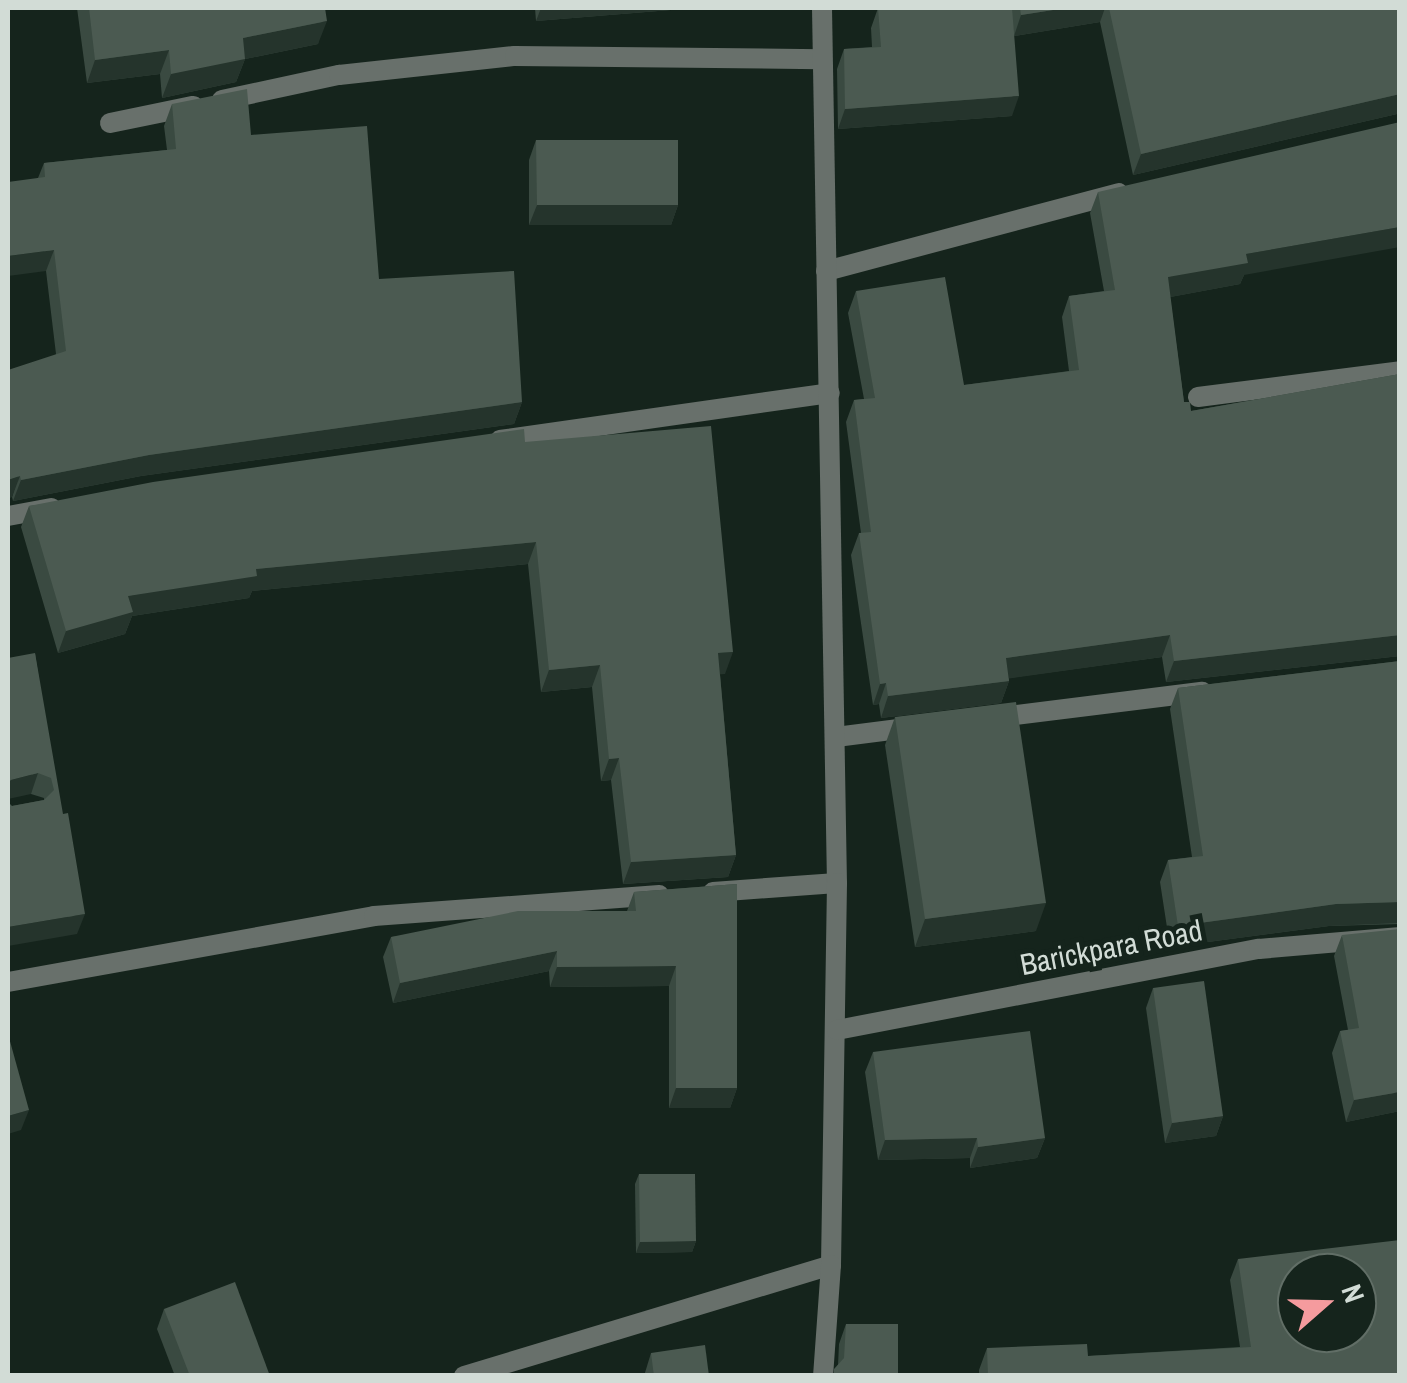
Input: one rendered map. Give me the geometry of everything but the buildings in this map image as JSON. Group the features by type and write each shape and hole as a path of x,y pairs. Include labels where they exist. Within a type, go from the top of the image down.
{"street":[{"path":"822,8 838,883 832,1265 824,1376"},
{"path":"110,123 340,75 516,56 821,59"},
{"path":"826,271 1142,188"},
{"path":"1198,396 1400,371"},
{"path":"476,443 830,394"},
{"path":"8,516 66,505"},
{"path":"972,720 1225,689"},
{"path":"836,737 934,725"},
{"path":"8,982 374,916 838,883"},
{"name":"Barickpara Road","path":"837,1030 1259,948 1400,936"},
{"path":"464,1376 832,1265"}]}
